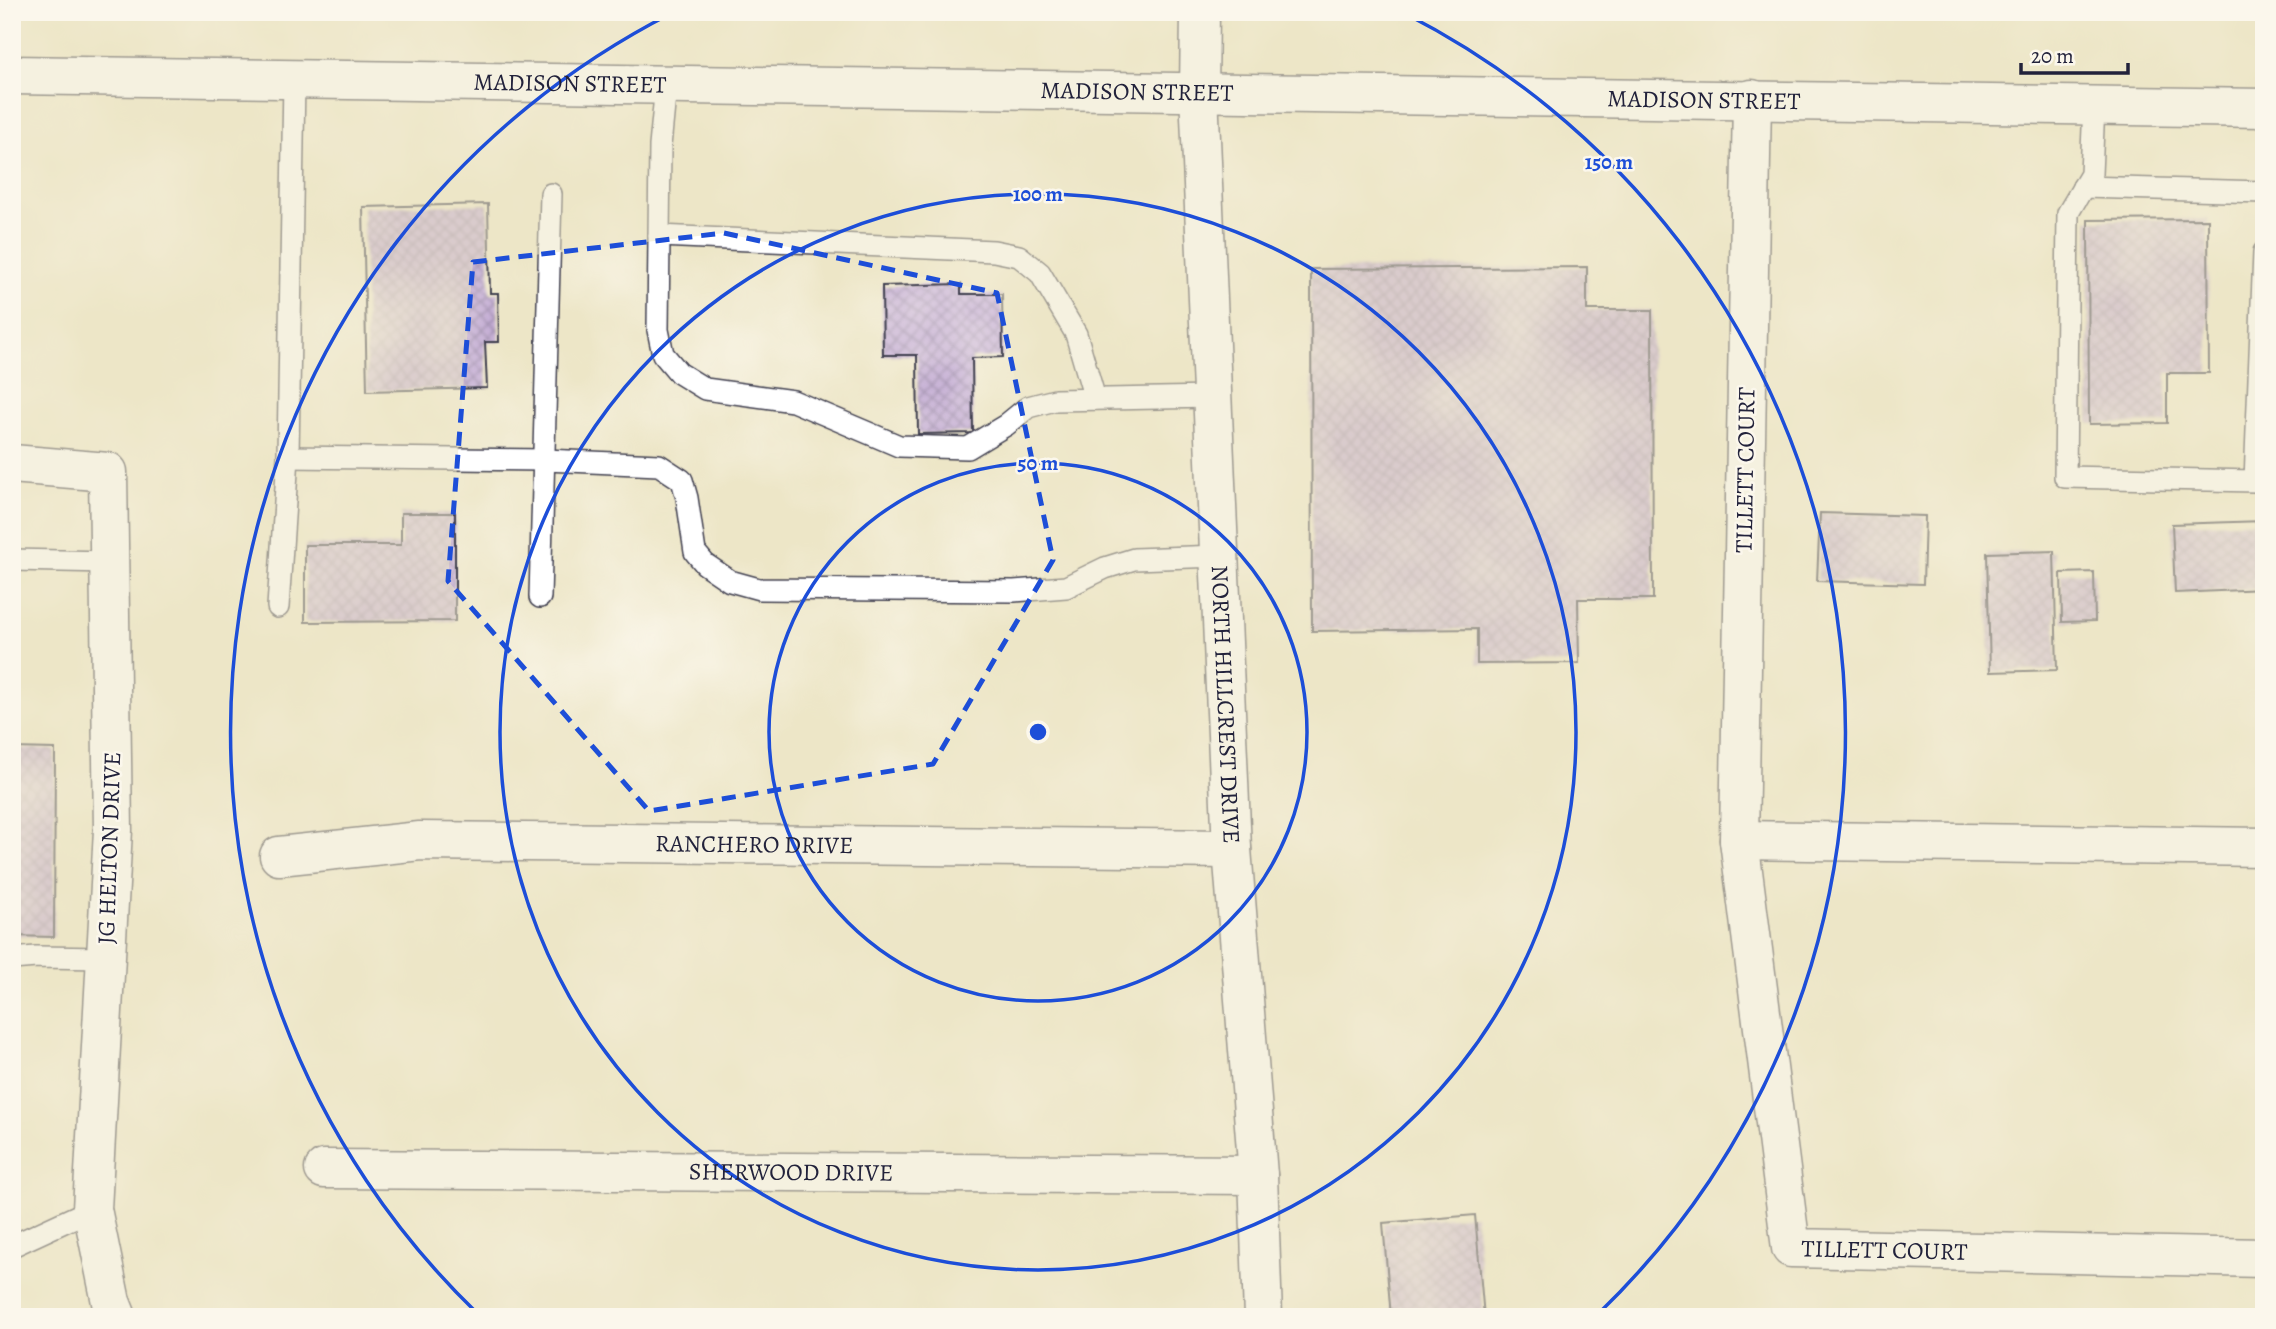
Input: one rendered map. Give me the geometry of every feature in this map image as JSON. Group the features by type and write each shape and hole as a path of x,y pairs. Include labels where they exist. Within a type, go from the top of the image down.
{"street":[{"name":"NORTH HILLCREST DRIVE","path":"1200,12 1199,93 1232,849 1258,1175 1263,1317"},
{"name":"MADISON STREET","path":"12,75 2264,108"},
{"name":"TILLETT COURT","path":"1752,99 1739,840 1791,1248 2264,1258"},
{"name":"JG HELTON DRIVE","path":"12,464 108,472 113,830 92,1209 111,1302 117,1317"},
{"path":"1739,840 2264,847"},
{"name":"RANCHERO DRIVE","path":"279,856 420,841 1232,849"},
{"name":"SHERWOOD DRIVE","path":"324,1169 1258,1175"}],"lane":[{"path":"278,607 288,457 294,79"},
{"path":"666,85 660,146 658,330 663,354 679,373 705,389 793,401 899,446 968,449 1006,425 1028,407 1055,400 1212,397"},
{"path":"2094,105 2091,174 2068,213 2066,477 2255,481 2264,252"},
{"path":"2083,187 2264,192"},
{"path":"540,597 551,194"},
{"path":"659,236 994,251 1019,256 1040,273 1076,334 1095,399"},
{"path":"288,457 545,460 660,465 682,480 695,552 705,564 730,581 759,589 1014,591 1066,587 1105,568 1134,559 1219,556"},
{"path":"12,560 109,562"},
{"path":"12,959 106,958"},
{"path":"12,1246 92,1209"}],"highlighted area":[{"path":"724,233 997,293 1053,560 933,764 649,811 448,581 473,262"}],"building":[{"path":"488,204 490,293 498,293 499,342 485,342 487,388 367,391 363,207"},
{"path":"2208,219 2209,373 2167,373 2167,423 2089,424 2088,220"},
{"path":"1587,267 1587,310 1652,310 1653,599 1578,599 1579,663 1477,664 1477,629 1312,631 1311,269"},
{"path":"961,284 961,294 1002,294 1003,357 972,358 973,433 918,434 917,355 883,355 882,286"},
{"path":"401,513 455,513 455,621 305,622 305,545 401,545"},
{"path":"1820,513 1925,516 1923,584 1817,581"},
{"path":"2264,521 2264,589 2175,593 2172,524"},
{"path":"2054,551 2057,670 1990,672 1987,553"},
{"path":"2094,572 2095,621 2062,622 2061,573"},
{"path":"12,748 55,749 54,937 12,936"},
{"path":"1475,1215 1484,1317 1391,1317 1383,1223"}]}
